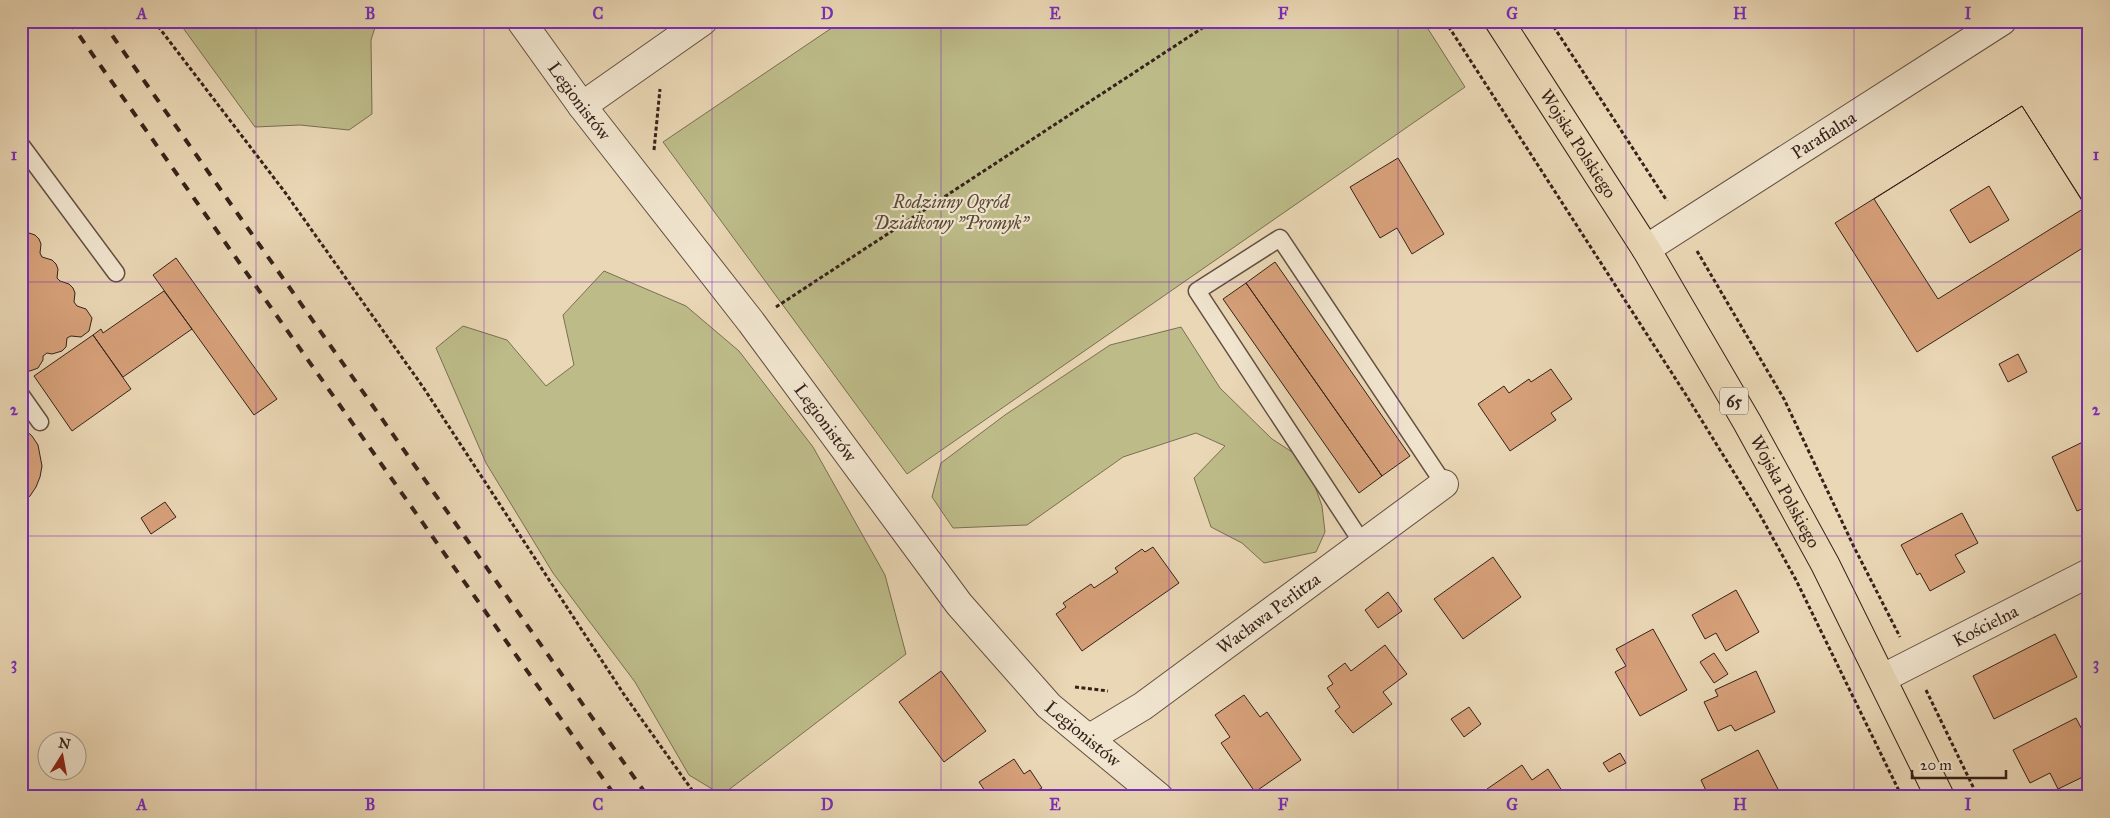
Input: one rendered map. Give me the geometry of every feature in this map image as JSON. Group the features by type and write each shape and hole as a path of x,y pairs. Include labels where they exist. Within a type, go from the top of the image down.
{"main road":[{"name":"Wojska Polskiego","path":"1499,21 1646,249 1746,422 1809,535 1883,678 1940,797"}],"street":[{"name":"Legionistów","path":"522,21 582,106 751,322 959,604 1049,706 1159,797"},
{"path":"582,106 703,21"},
{"name":"Parafialna","path":"1646,249 2002,21"},
{"name":"Wacława Perlitza","path":"1090,738 1143,706 1444,484"},
{"name":"Kościelna","path":"1883,678 2089,573"}],"lane":[{"path":"21,145 116,273"},
{"path":"1363,544 1197,290 1280,238 1444,484"},
{"path":"21,395 40,422"}],"path":[{"path":"154,21 284,191 412,372 625,696 697,797"},
{"path":"751,322 1213,21"},
{"path":"1445,21 1686,395 1759,513 1796,580 1902,797"},
{"path":"1550,21 1682,226 1784,399 1854,547 1978,797"}],"green space":[{"path":"178,21 377,21 371,40 372,114 349,130 300,125 255,127"},
{"name":"Rodzinny Ogród Działkowy \"Promyk\"","path":"842,21 1423,21 1465,87 907,474 663,142"},
{"path":"604,271 686,306 739,351 813,447 885,575 906,654 722,795 689,775 635,682 553,573 486,463 436,348 463,326 507,340 546,386 574,365 563,315"},
{"path":"1181,327 1220,388 1272,439 1306,461 1322,506 1325,532 1316,552 1264,563 1242,543 1211,527 1194,478 1225,446 1196,433 1123,457 1027,525 953,528 932,497 941,463 1005,415 1110,345"}],"building":[{"path":"649,21 666,21 655,29"},
{"path":"2022,106 2086,207 1938,299 1874,199","holes":["1989,186 2009,220 1970,243 1950,210"]},
{"path":"2022,106 2089,211 2089,244 1917,352 1835,223"},
{"path":"1398,158 1444,234 1412,254 1397,228 1380,238 1350,187"},
{"path":"21,216 23,228 26,232 35,235 39,239 42,257 52,260 56,264 58,269 57,278 73,288 75,293 74,302 77,306 86,309 92,318 89,331 81,337 71,336 67,338 66,347 62,351 52,354 47,353 43,356 43,360 38,368 30,371 21,369"},
{"path":"176,258 277,399 254,415 153,275"},
{"path":"1275,262 1410,456 1382,476 1246,283"},
{"path":"1246,283 1382,476 1359,493 1223,299"},
{"path":"164,291 192,329 123,377 93,335 101,329 103,333"},
{"path":"93,335 131,389 72,431 34,376"},
{"path":"2018,354 2027,372 2008,382 1999,364"},
{"path":"1551,369 1572,399 1551,413 1556,420 1510,451 1478,404 1504,386 1509,393 1529,379 1531,382"},
{"path":"21,426 32,436 38,445 42,466 36,487 30,496 21,503"},
{"path":"2089,439 2089,506 2077,511 2052,457"},
{"path":"165,502 176,517 151,534 141,518"},
{"path":"1962,513 1978,543 1955,555 1965,572 1930,591 1920,573 1917,575 1901,545"},
{"path":"1153,547 1179,583 1082,651 1056,614 1066,607 1063,603 1091,584 1094,588 1118,572 1115,568 1142,549 1145,552"},
{"path":"1493,557 1521,597 1463,639 1434,599"},
{"path":"1736,590 1759,632 1726,651 1716,633 1705,639 1692,615"},
{"path":"1388,592 1402,611 1378,628 1365,610"},
{"path":"1653,629 1687,690 1640,716 1615,672 1626,666 1616,649"},
{"path":"2055,634 2077,677 1994,719 1973,676"},
{"path":"1385,645 1407,674 1383,692 1392,704 1353,733 1335,711 1340,707 1327,688 1333,684 1328,676 1345,663 1351,671"},
{"path":"1714,653 1728,674 1714,683 1700,662"},
{"path":"941,671 986,731 944,762 899,702"},
{"path":"1756,671 1775,712 1735,731 1731,725 1718,731 1704,702 1718,696 1715,690"},
{"path":"1244,695 1260,717 1267,712 1301,760 1255,792 1221,743 1230,737 1215,715"},
{"path":"1469,707 1481,724 1464,737 1451,719"},
{"path":"2076,718 2089,743 2089,754 2086,755 2089,761 2089,774 2058,789 2050,773 2030,783 2013,750"},
{"path":"1758,750 1782,797 1709,797 1701,780"},
{"path":"1620,753 1626,763 1609,772 1603,763"},
{"path":"1014,759 1024,774 1030,770 1042,788 1036,791 1040,797 989,797 979,782"},
{"path":"1522,765 1532,780 1548,769 1566,797 1492,797 1487,789"}],"railway":[{"path":"69,21 616,797"},
{"path":"102,21 648,797"}]}
